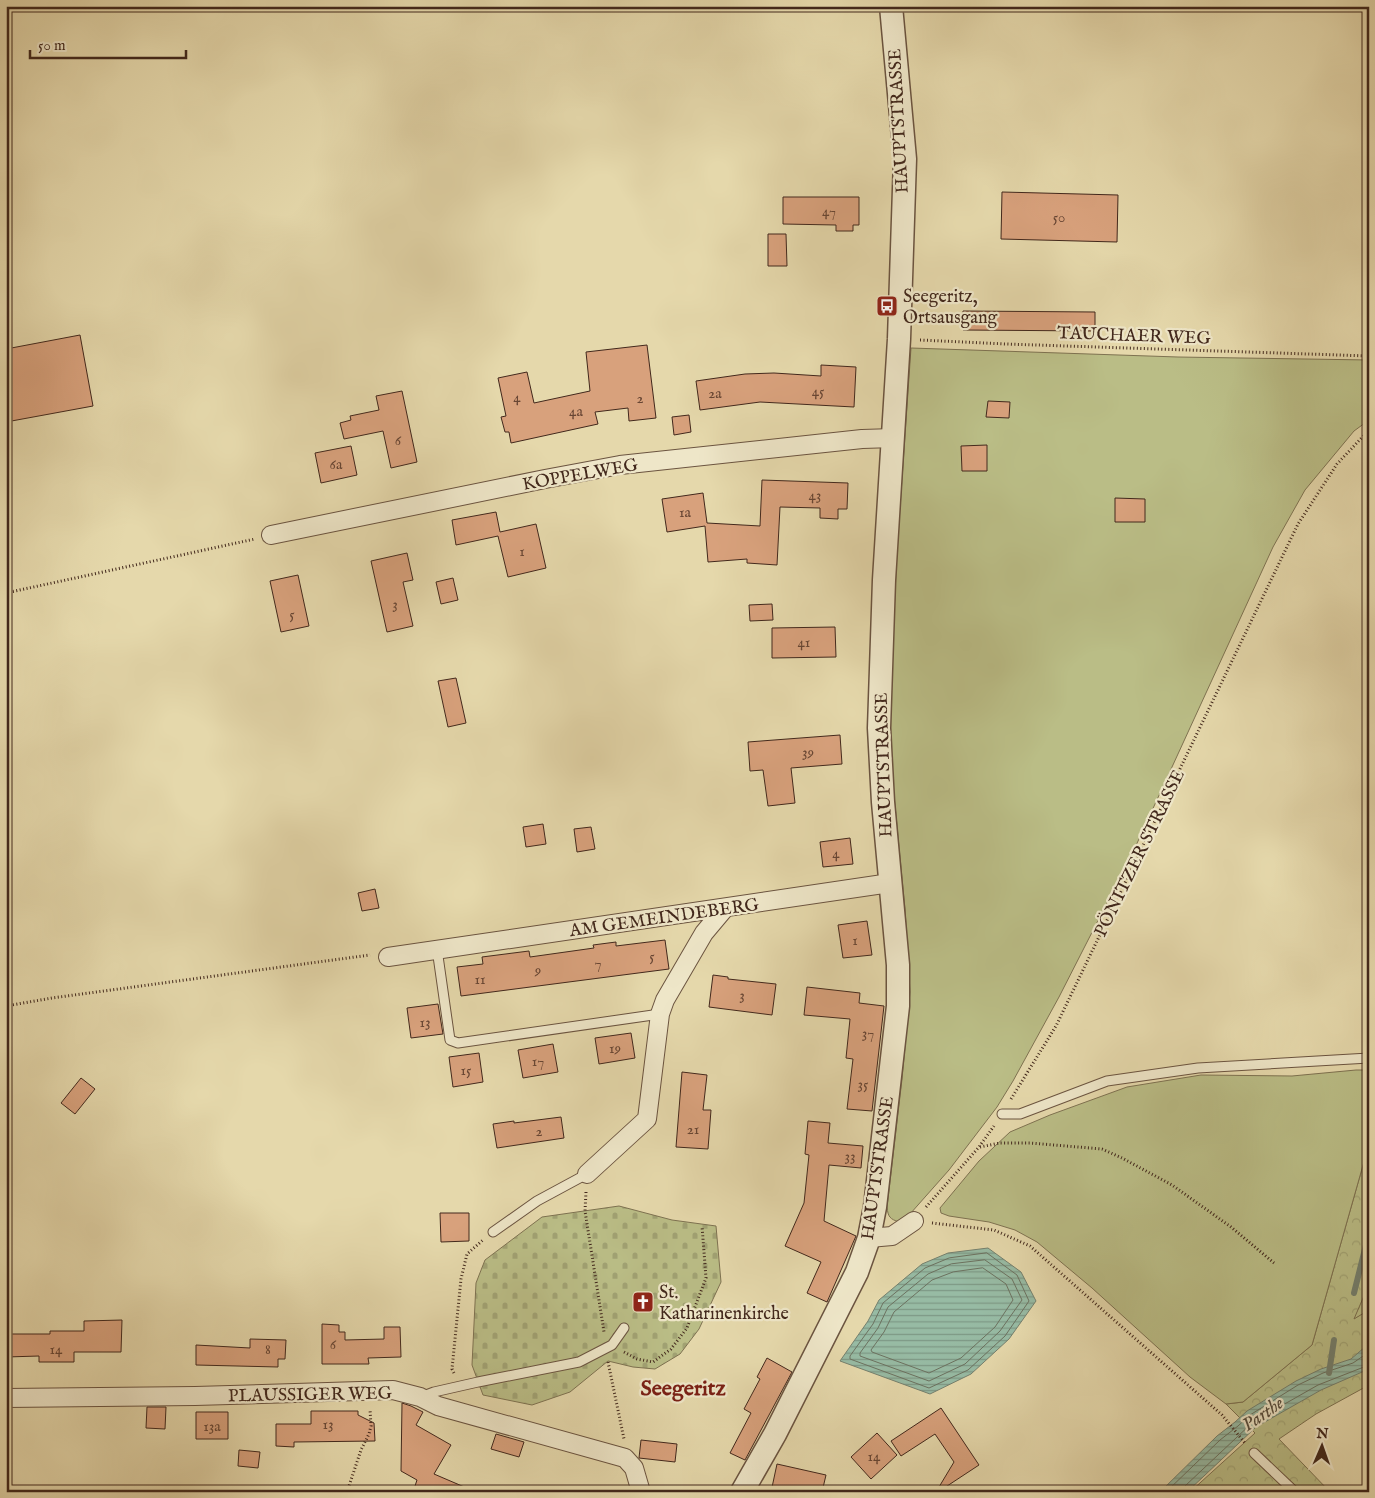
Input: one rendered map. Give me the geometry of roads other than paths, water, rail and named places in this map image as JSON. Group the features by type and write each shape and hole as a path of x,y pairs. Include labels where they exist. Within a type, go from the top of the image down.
{"street":[{"name":"HAUPTSTRASSE","path":"742,1492 775,1434 853,1280 869,1238 875,1207 898,1006 898,965 883,802 879,728 883,589 894,438 905,159 890,6"},
{"name":"KOPPELWEG","path":"271,535 620,465 862,439 894,438"},
{"name":"AM GEMEINDEBERG","path":"388,957 890,883"},
{"path":"587,1174 647,1119 660,1014 665,1000 704,933 725,908"},
{"path":"869,1238 892,1236 914,1221"},
{"name":"PLAUSSIGER WEG","path":"6,1398 195,1396 393,1390 420,1397 438,1406 625,1458 634,1468 641,1492"}],"lane":[{"path":"437,949 450,1040 458,1042 660,1014"},
{"path":"1002,1114 1020,1114 1107,1081 1198,1068 1369,1058"},
{"path":"493,1232 537,1201 587,1174"},
{"path":"420,1397 461,1386 579,1362 612,1345 624,1328"},
{"path":"1254,1453 1295,1492"}],"water":[{"path":"988,1248 1021,1272 1036,1301 1009,1339 971,1374 930,1394 840,1361 868,1321 879,1300 922,1264 948,1253"},
{"name":"Parthe","path":"1365,1347 1369,1347 1369,1369 1321,1390 1256,1427 1187,1492 1160,1492 1217,1436 1247,1411 1296,1381 1321,1369 1351,1359"}],"waterway":[{"path":"1354,1293 1369,1233"},
{"path":"1329,1373 1334,1340"}],"place":[{"name":"Seegeritz, Ortsausgang","path":"887,306"},
{"name":"St. Katharinenkirche","path":"643,1302"}],"district":[{"name":"Seegeritz","path":"683,1387"}]}
